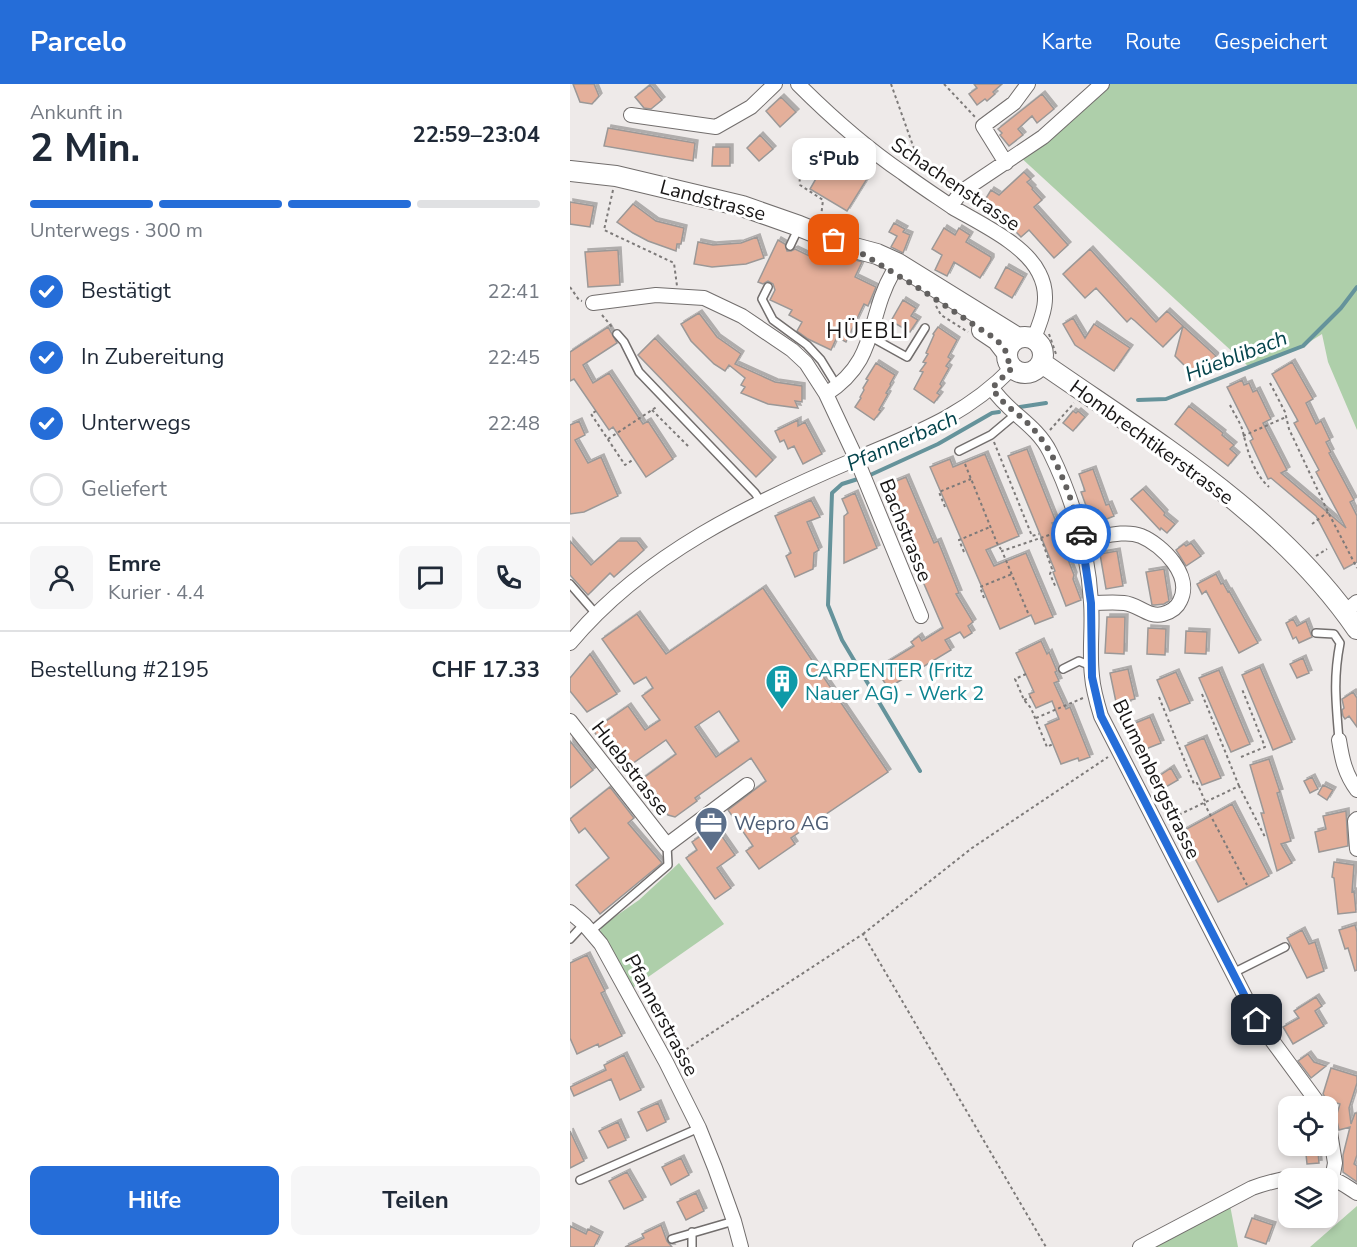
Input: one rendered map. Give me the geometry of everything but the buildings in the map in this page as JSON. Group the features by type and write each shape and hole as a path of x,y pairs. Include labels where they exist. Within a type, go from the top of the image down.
{"main road":[{"name":"Landstrasse","path":"570,171 616,176 693,194 742,206 800,225 851,247 992,336 1002,345 1018,349"},
{"name":"Landstrasse","path":"851,247 877,254 897,263 1018,349"},
{"path":"1042,346 1044,358 1042,363 1034,371 1028,373 1017,371 1018,349 1042,346"},
{"name":"Hombrechtikerstrasse","path":"1042,363 1158,441 1209,479 1351,607 1357,629"}],"street":[{"path":"631,115 716,127 751,107 775,84"},
{"name":"Schachenstrasse","path":"798,84 864,145 951,206 1024,253 1038,270 1044,283 1046,297 1041,322 1018,349"},
{"path":"1006,163 983,126 1014,103 1028,84"},
{"path":"951,206 961,192 1043,137 1102,84"},
{"path":"832,390 847,379 868,346 884,291 893,272"},
{"name":"Bachstrasse","path":"593,303 656,295 704,298 742,316 799,357 832,390 860,469 921,616"},
{"path":"570,643 643,573 708,529 760,502 860,469 942,421 995,394 1018,349"},
{"name":"Blumenbergstrasse","path":"995,394 1042,439 1066,488 1079,525 1091,603 1091,666 1094,693 1101,716 1257,1020 1314,1096"},
{"path":"1082,540 1127,534 1140,536 1155,544 1171,560 1184,583 1180,603 1172,611 1160,615 1148,613 1125,603 1091,603"},
{"name":"Huebstrasse","path":"570,721 666,845 747,785"},
{"path":"1339,740 1342,762 1348,779 1357,790"},
{"path":"1357,819 1355,830 1357,849"},
{"name":"Pfannerstrasse","path":"570,912 587,928 609,957 666,1062 699,1128 734,1221 741,1247"},
{"path":"1140,1247 1252,1188 1278,1180"},
{"path":"1338,1182 1357,1193"}],"lane":[{"path":"790,246 800,225"},
{"path":"768,286 762,299 772,320 807,345 821,360 832,390"},
{"path":"871,337 907,357 925,328"},
{"path":"617,334 624,342 639,372 755,493 760,502"},
{"path":"959,451 991,435 1014,412"},
{"path":"570,584 597,615"},
{"path":"1316,633 1334,634 1341,643 1334,690 1339,740"},
{"path":"1063,669 1079,662 1091,666"},
{"path":"570,939 668,866 666,845"},
{"path":"1233,973 1285,947"},
{"path":"580,1180 699,1128"},
{"path":"672,1239 734,1221"},
{"path":"692,1247 693,1232"}],"path":[{"path":"891,84 917,157 914,181"},
{"path":"944,84 983,126"},
{"path":"820,217 823,201 800,185 799,179 811,157 819,162 829,150 836,150 854,158 864,145"},
{"path":"614,184 604,230 674,263 678,296"},
{"path":"929,302 936,306 941,315 970,334"},
{"path":"1270,383 1328,512 1357,568"},
{"path":"608,439 666,400"},
{"path":"1042,439 1074,403"},
{"path":"1230,405 1243,430 1244,443 1263,482 1269,487"},
{"path":"652,410 690,448"},
{"path":"596,411 591,414 625,465 634,459"},
{"path":"1243,436 1286,417"},
{"path":"991,435 1032,536 1039,534"},
{"path":"965,464 1028,613"},
{"path":"945,507 939,492 971,479"},
{"path":"1312,524 1328,512"},
{"path":"1002,551 1079,525"},
{"path":"964,552 959,540 990,527"},
{"path":"1041,538 1056,588"},
{"path":"1316,556 1327,549"},
{"path":"984,598 980,587 1012,574"},
{"path":"1026,674 1015,679 1024,700 1036,718 1047,747 1053,744"},
{"path":"1241,757 1265,747 1242,689"},
{"path":"1036,718 1094,693"},
{"path":"1202,694 1239,786 1265,837"},
{"path":"1024,700 1031,697"},
{"path":"1159,697 1194,784 1197,783 1204,802 1247,885"},
{"path":"666,1062 862,934 972,848 1084,772 1119,752"},
{"path":"1228,760 1233,759"},
{"path":"1157,826 1239,786"},
{"path":"862,934 1046,1247"}],"green space":[{"path":"1101,84 1357,84 1357,430 1328,362 1322,334 1303,346 1249,367 1018,155"},
{"path":"679,863 724,924 631,989 599,933 603,925 639,900"},
{"path":"1229,1200 1238,1247 1141,1247"},
{"path":"1357,1206 1357,1247 1310,1247 1332,1228 1338,1228 1338,1223"}],"waterway":[{"name":"Hüeblibach","path":"1138,400 1166,399 1303,346 1341,308 1357,287"},
{"name":"Pfannerbach","path":"1020,407 1046,403"},
{"name":"Pfannerbach","path":"868,476 938,444 992,413 999,412"},
{"name":"Pfannerbach","path":"861,478 842,484 832,493 828,605 842,640 920,771"}],"way so far":[{"path":"834,240 851,247 917,287 1002,345 1012,368 992,388 999,399 1023,418 1042,439 1066,488 1081,534"}],"place":[{"name":"s‘Pub","path":"834,240"},
{"name":"CARPENTER (Fritz Nauer AG) - Werk 2","path":"782,710"},
{"name":"Wepro AG","path":"711,852"}],"district":[{"name":"HÜEBLI","path":"868,331"}],"route":[{"path":"1081,534 1090,587 1092,677 1101,716 1257,1020"}]}
